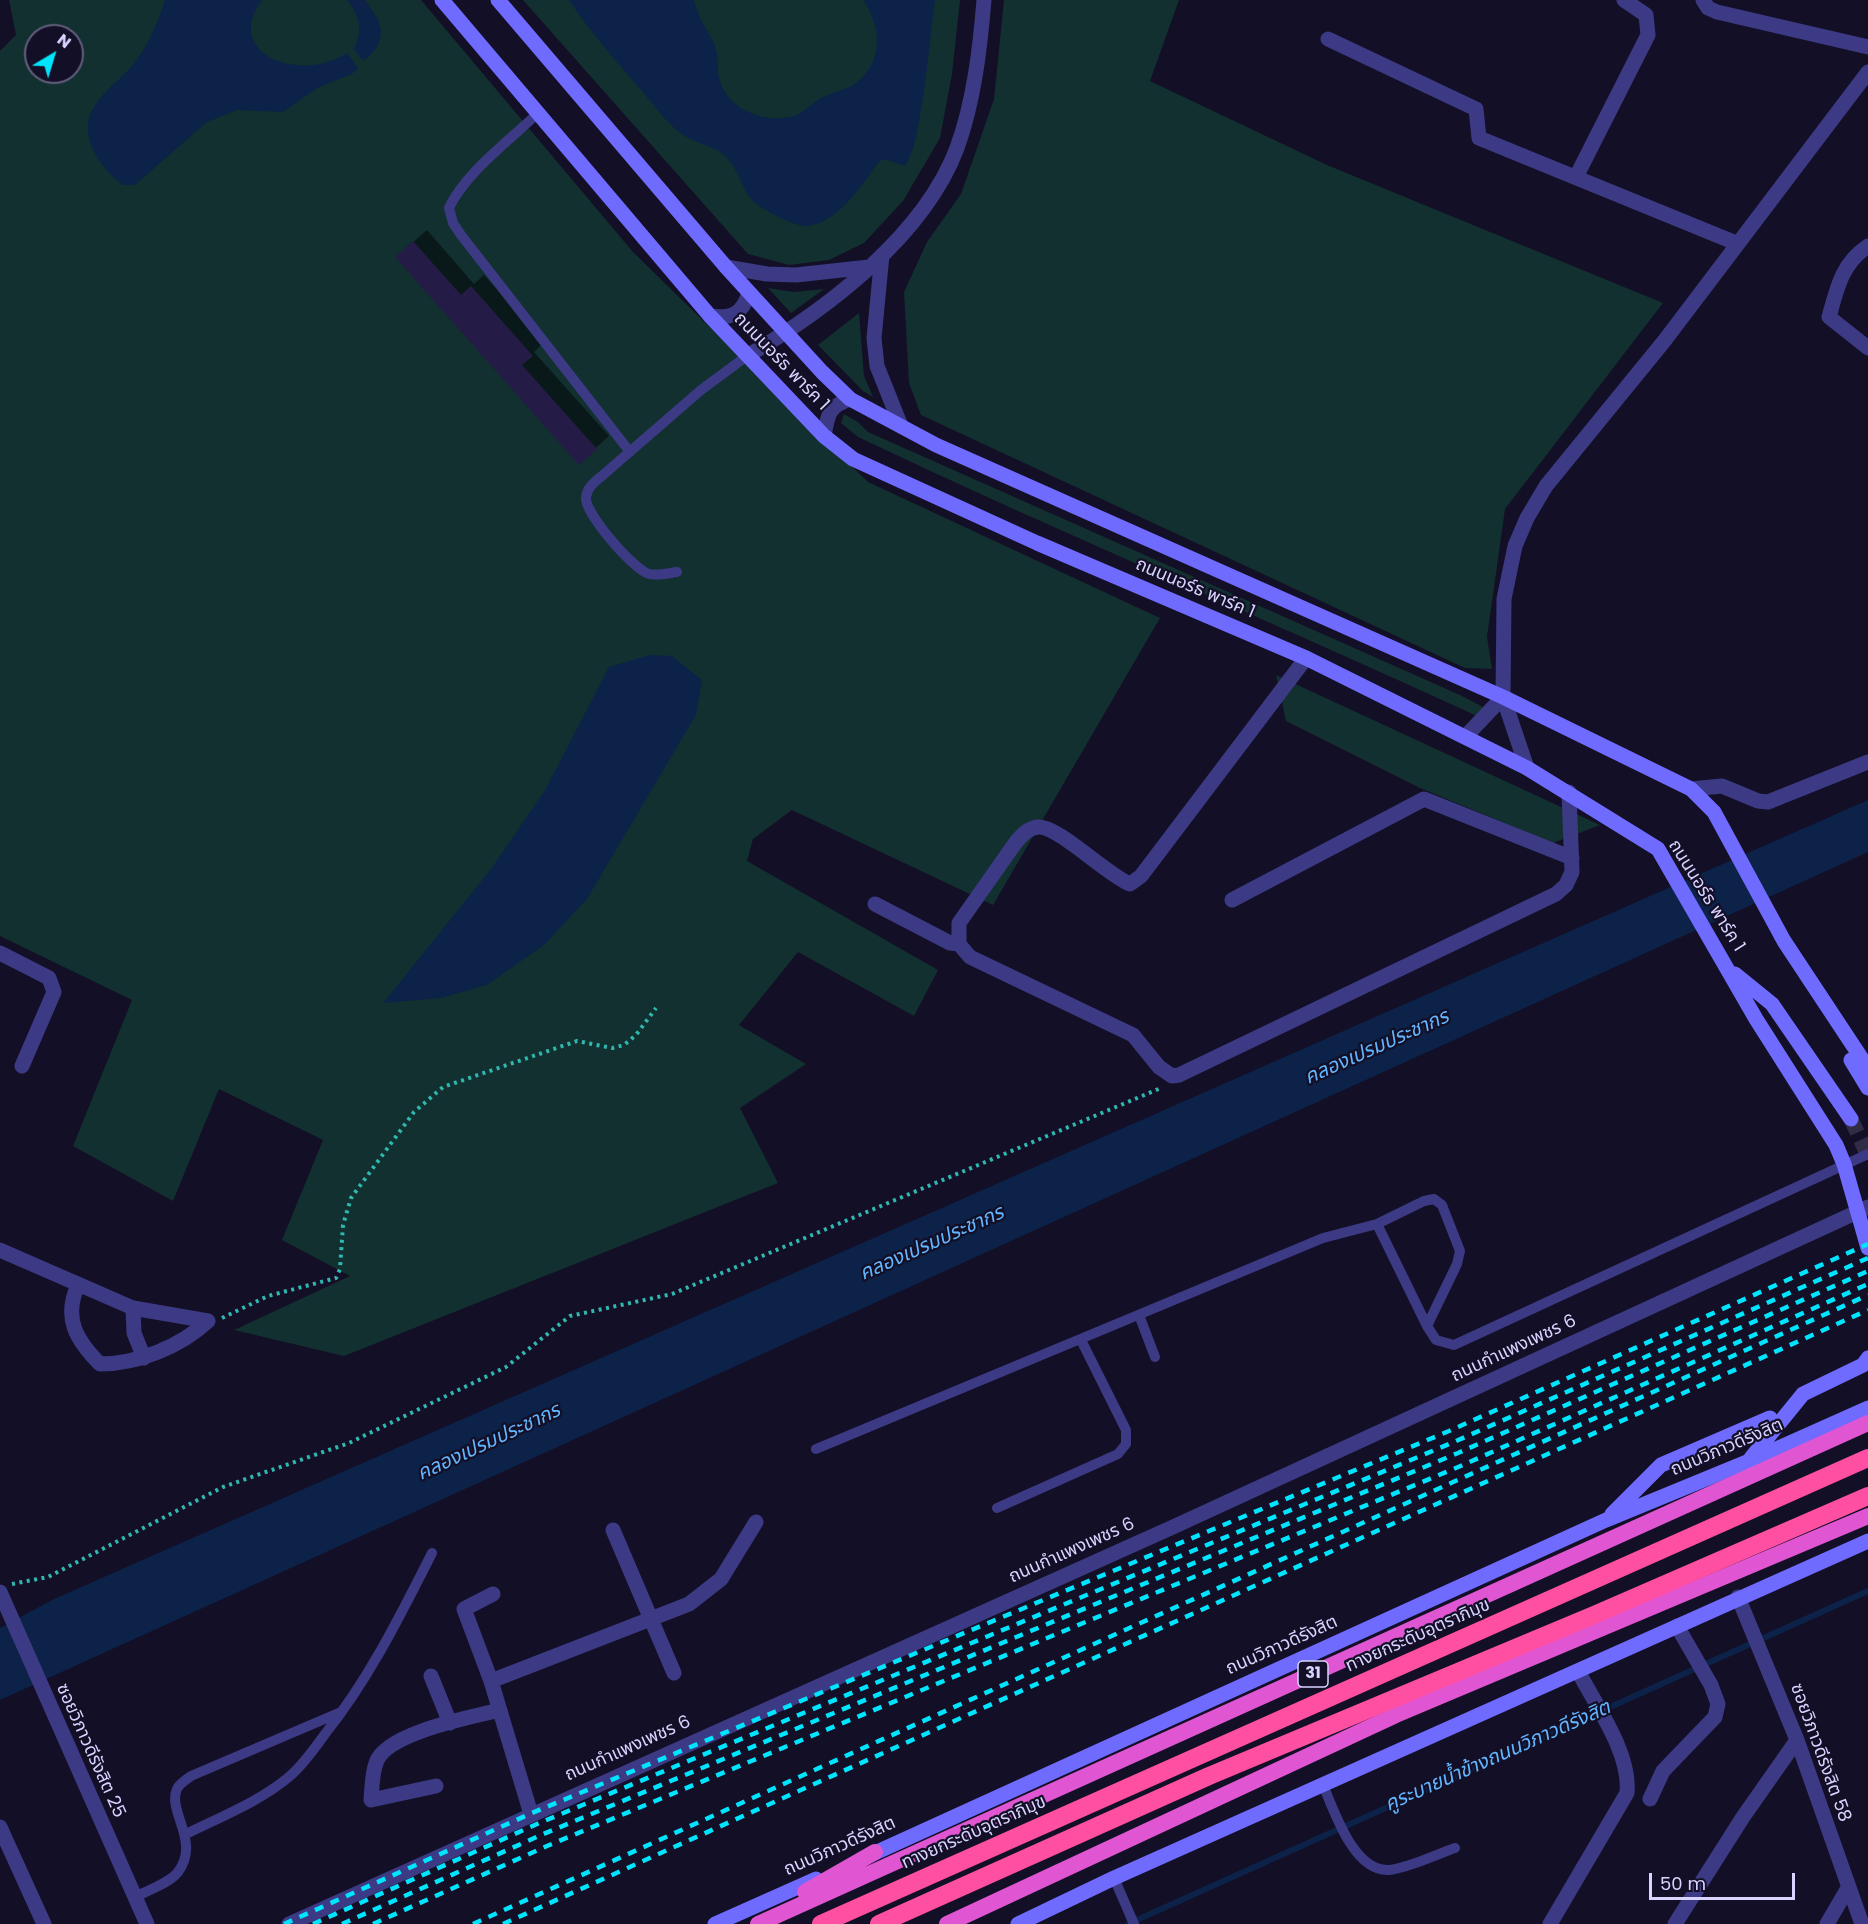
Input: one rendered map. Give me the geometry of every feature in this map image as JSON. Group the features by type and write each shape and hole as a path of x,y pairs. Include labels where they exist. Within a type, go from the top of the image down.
{"highway":[{"name":"ถนนวิภาวดีรังสิต","path":"758,1924 1868,1423"},
{"name":"ทางยกระดับอุตราภิมุข","path":"821,1924 1868,1458"},
{"path":"879,1924 1209,1776 1594,1615 1868,1496"},
{"path":"947,1924 1396,1715 1868,1516"},
{"path":"750,1924 875,1852"}],"main road":[{"name":"ถนนนอร์ธ พาร์ค 1","path":"442,0 710,316 824,436 853,459 889,477 1306,658 1527,768 1658,849 1756,1018 1836,1144 1862,1210 1868,1248"},
{"name":"ถนนนอร์ธ พาร์ค 1","path":"498,0 784,334 850,399 947,450 1503,697 1691,789 1714,812 1784,941 1868,1068"},
{"path":"1784,941 1868,1088"},
{"path":"1728,968 1772,1004 1851,1119"},
{"path":"1747,1462 1803,1394 1863,1365 1868,1358"},
{"name":"ถนนวิภาวดีรังสิต","path":"715,1924 1606,1520 1747,1462 1868,1408"},
{"path":"1606,1520 1661,1465 1770,1418"},
{"path":"1018,1924 1114,1878 1738,1597 1868,1541"}],"street":[{"path":"747,356 784,334 869,267 902,237 934,195 957,148 973,88 984,0"},
{"path":"1576,177 1648,35 1646,15 1624,0"},
{"path":"1703,0 1708,8 1717,12 1868,47"},
{"path":"1328,39 1476,110 1479,138 1736,243"},
{"path":"1527,768 1503,697 1504,599 1515,546 1527,518 1546,486 1665,340 1736,243 1868,72"},
{"path":"1868,246 1854,255 1841,274 1829,317 1868,348"},
{"path":"882,255 874,338 877,366 901,426"},
{"path":"726,267 767,274 796,275 869,267"},
{"path":"710,316 726,318 737,314 744,307 748,293"},
{"path":"824,436 828,414 836,404 850,399"},
{"path":"1306,658 1142,876 1130,884 1117,879 1054,831 1037,826 1025,831 959,923 959,944 970,957 1133,1035 1159,1067 1172,1076 1556,894 1566,885 1572,872 1569,792"},
{"path":"1466,736 1503,697"},
{"path":"1691,789 1722,786 1758,801 1768,802 1868,762"},
{"path":"1232,900 1424,799 1572,858"},
{"path":"875,904 950,943 959,944"},
{"path":"0,953 49,978 54,992 22,1066"},
{"name":"ถนนกำแพงเพชร 6","path":"289,1924 1173,1527 1862,1210"},
{"path":"0,1250 133,1308 208,1321"},
{"path":"78,1285 70,1302 74,1326 82,1346 100,1364 122,1364 144,1358 198,1330 208,1321"},
{"path":"133,1308 134,1333 144,1358"},
{"path":"491,1681 689,1604 721,1579 756,1522"},
{"path":"613,1530 674,1673"},
{"name":"ซอยวิภาวดีรังสิต 25","path":"5,1588 7,1607 133,1898 147,1924"},
{"path":"493,1594 464,1609 491,1681 531,1814"},
{"name":"ซอยวิภาวดีรังสิต 58","path":"1738,1597 1797,1740 1862,1924"},
{"path":"1650,1799 1663,1772 1715,1718 1718,1704 1705,1675 1677,1626"},
{"path":"1550,1924 1627,1793 1629,1777 1621,1754 1578,1671"},
{"path":"430,1676 450,1723"},
{"path":"436,1786 371,1800 376,1761 395,1743 427,1728 500,1710"},
{"path":"1675,1924 1743,1817 1797,1740"},
{"path":"0,1827 44,1924"},
{"path":"1827,1924 1848,1888"}],"lane":[{"path":"538,113 455,195 449,208 453,223 630,452"},
{"path":"677,572 651,575 641,571 588,510 586,497 590,487 701,390 747,356"},
{"path":"1377,1224 1427,1326 1436,1340 1454,1345 1868,1154"},
{"path":"816,1449 1323,1238 1377,1224 1424,1201 1434,1199 1442,1205 1460,1251 1457,1264 1427,1326"},
{"path":"1139,1315 1155,1357"},
{"path":"997,1508 1118,1454 1126,1444 1126,1430 1081,1340"},
{"path":"186,1834 266,1792 289,1777 343,1712 394,1629 432,1553"},
{"path":"133,1898 178,1873 185,1855 186,1834 175,1803 177,1788 190,1776 343,1712"},
{"path":"1323,1785 1349,1843 1366,1863 1387,1870 1455,1848"},
{"path":"1114,1878 1134,1924"}],"path":[{"path":"208,1321 220,1319 268,1296 336,1278 340,1269 343,1225 351,1198 414,1113 443,1087 577,1041 612,1048 624,1045 636,1035 656,1008"},
{"path":"5,1588 48,1577 223,1487 349,1443 506,1367 570,1316 672,1294 1160,1089 1172,1076"}],"green space":[{"path":"9,0 421,0 633,252 868,482 1160,618 993,905 792,810 753,839 747,861 938,970 914,1016 798,952 739,1025 806,1064 740,1108 778,1183 344,1356 234,1330 350,1276 282,1240 323,1140 219,1089 173,1201 73,1146 132,1000 0,936 0,51 16,35"},
{"path":"523,0 960,0 952,74 940,138 903,201 864,243 829,260 789,265 748,254"},
{"path":"1004,0 1179,0 1150,81 1327,165 1663,303 1505,509 1487,637 1492,669 1465,668 921,415 909,383 904,292 927,242 961,194 994,99"},
{"path":"768,288 794,292 824,289 791,313"},
{"path":"859,313 864,376 873,397 863,391 818,345"},
{"path":"844,414 858,422 868,432 1460,695 1483,707 1481,713 1477,716 858,437 841,423"},
{"path":"1276,675 1600,825 1553,843 1420,788 1286,721"}],"water":[{"path":"165,0 262,0 254,15 251,28 253,40 260,50 270,57 297,65 322,64 347,53 358,68 352,74 319,87 283,112 237,110 207,122 135,185 123,185 106,170 93,150 89,140 89,118 102,96 132,66 143,51"},
{"path":"347,0 365,0 379,24 381,32 377,46 372,54 363,61 354,49 359,35 359,23"},
{"path":"569,0 694,0 715,46 719,77 730,99 739,107 761,116 786,118 797,115 827,95 853,85 866,74 876,54 877,43 873,21 863,0 935,0 921,113 911,154 905,166 884,159 879,162 849,201 829,218 819,223 801,225 777,216 750,198 725,156 685,136 669,123 603,46"},
{"path":"650,655 672,656 702,680 696,715 587,899 544,945 487,985 441,998 383,1003 491,869 545,790 609,667"},
{"name":"คลองเปรมประชากร","path":"1868,800 1868,852 0,1700 0,1628 54,1599"}],"building":[{"path":"413,241 461,295 471,286 533,356 522,365 597,449 579,465 395,257"}],"waterway":[{"name":"คูระบายน้ำข้างถนนวิภาวดีรังสิต","path":"1128,1924 1868,1591"}],"tunnel":[{"path":"1851,1119 1868,1156"}],"railway":[{"path":"284,1924 532,1813 1449,1431 1868,1244"},
{"path":"313,1924 537,1824 1454,1442 1868,1258"},
{"path":"342,1924 541,1835 1458,1453 1868,1271"},
{"path":"373,1924 547,1846 1463,1465 1868,1284"},
{"path":"473,1924 1868,1295"},
{"path":"503,1924 1868,1310"}]}
